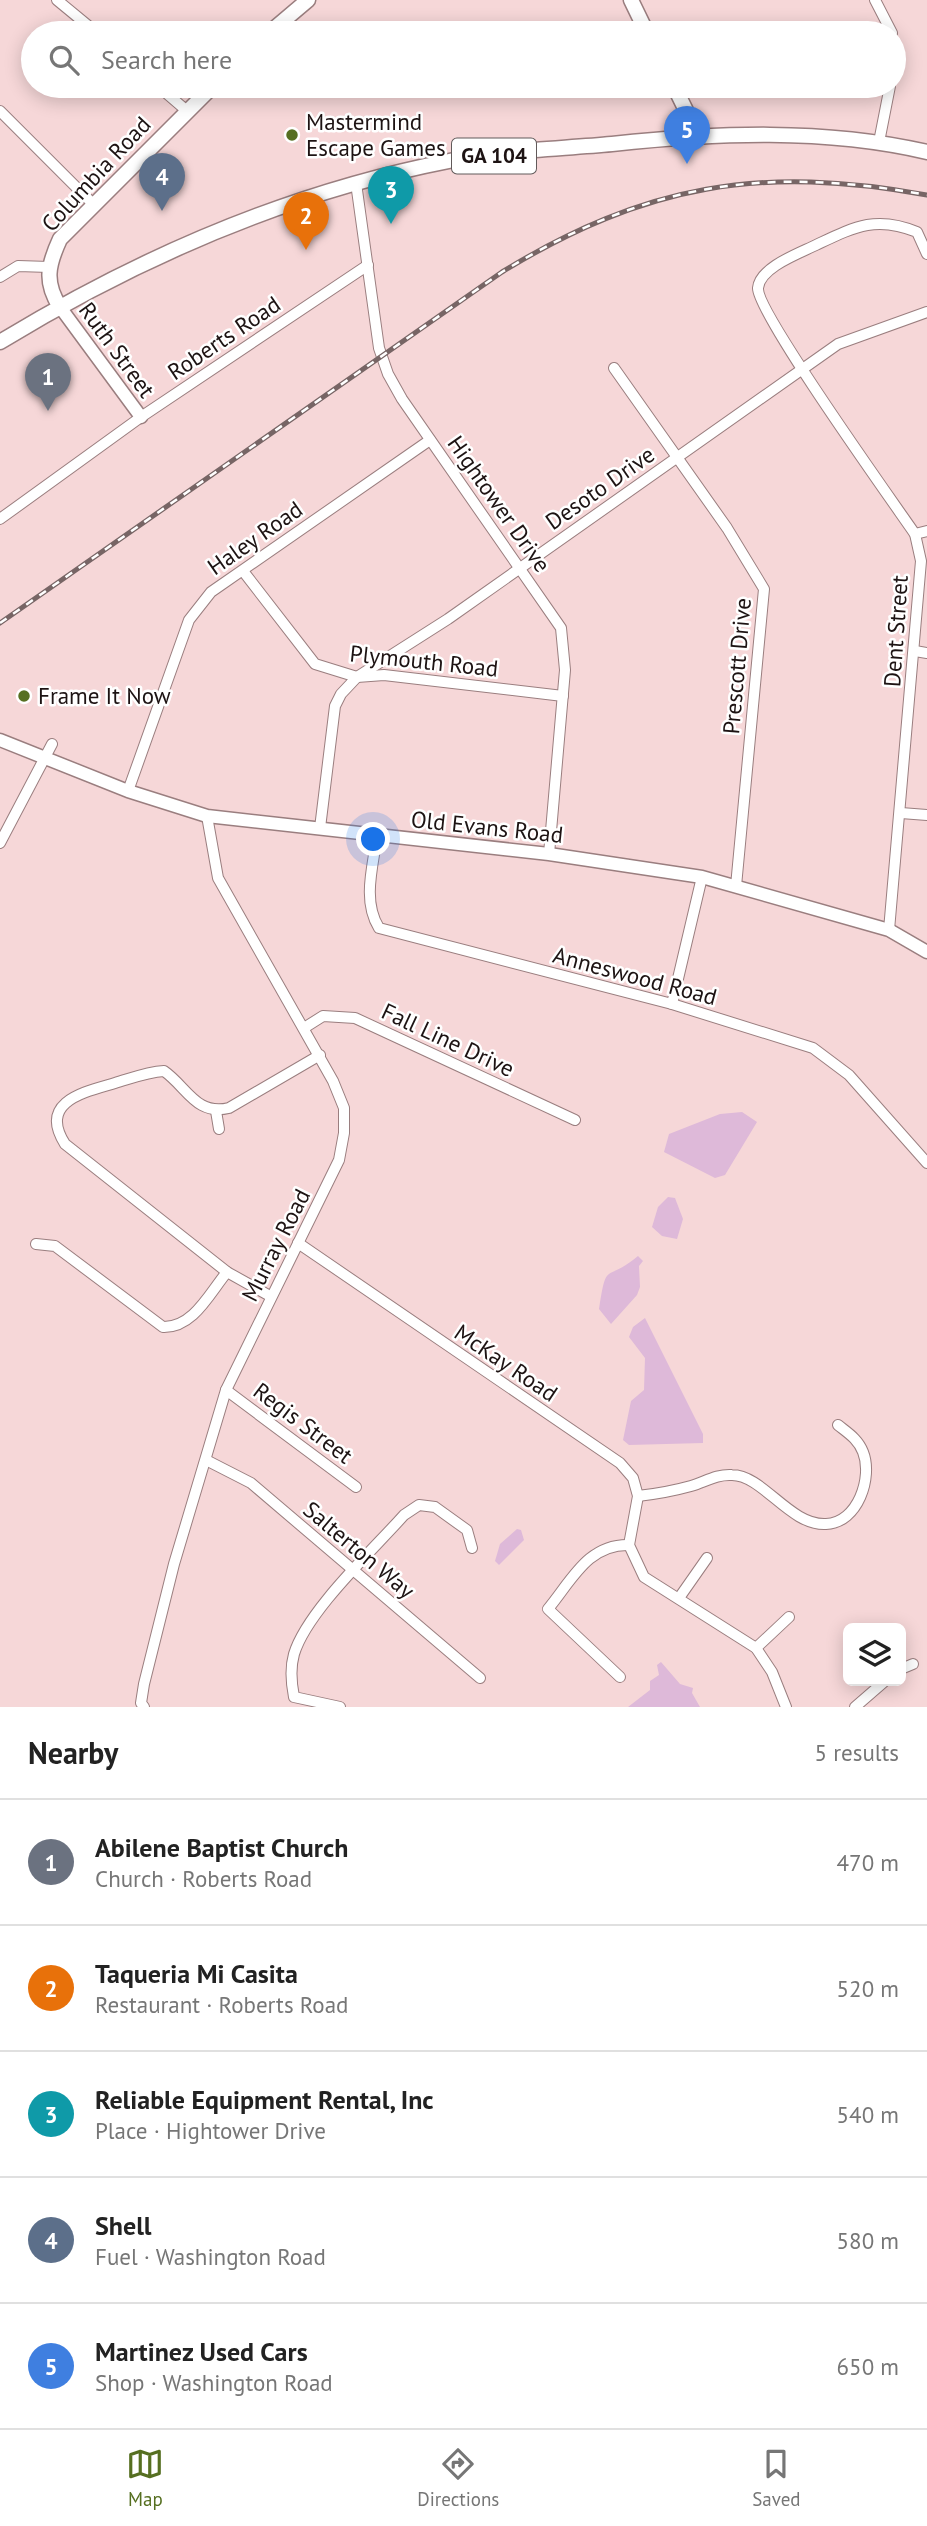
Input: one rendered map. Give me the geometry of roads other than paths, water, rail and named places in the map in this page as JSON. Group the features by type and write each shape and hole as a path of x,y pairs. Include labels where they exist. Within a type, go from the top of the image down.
{"main road":[{"path":"283,21 308,0"},
{"path":"631,0 642,21"},
{"name":"Columbia Road","path":"60,307 48,287 49,267 60,239 201,98"},
{"path":"680,98 698,135"},
{"name":"GA 104","path":"0,342 60,307 209,234 356,183 451,160 698,135 798,136 879,142 927,152"}],"street":[{"path":"57,0 82,21"},
{"path":"875,0 886,21"},
{"path":"172,98 187,111"},
{"path":"879,142 888,98"},
{"path":"0,111 93,204"},
{"name":"Hightower Drive","path":"356,183 385,366 430,440 561,628 563,696 549,854"},
{"name":"Dent Street","path":"889,930 915,651 920,561 915,534 760,302 758,287 762,277 804,251 873,222 897,224 917,232 927,254"},
{"path":"0,277 18,265 49,267"},
{"name":"Roberts Road","path":"0,519 141,417 368,265"},
{"name":"Ruth Street","path":"60,307 141,417"},
{"name":"Desoto Drive","path":"320,828 335,706 341,694 357,677 520,568 838,344 927,312"},
{"name":"Prescott Drive","path":"614,368 753,568 764,589 736,886"},
{"name":"Haley Road","path":"128,791 189,620 211,592 430,440"},
{"path":"915,534 927,531"},
{"name":"Plymouth Road","path":"243,571 315,664 357,677 384,675 563,696"},
{"path":"915,651 927,653"},
{"name":"Old Evans Road","path":"0,740 128,791 207,816 549,854 702,877 889,930 927,952"},
{"path":"0,843 52,744"},
{"path":"901,813 927,815"},
{"name":"Murray Road","path":"144,1707 141,1703 144,1684 174,1563 226,1390 270,1296 329,1184 344,1133 344,1108 320,1055 218,878 207,816"},
{"name":"Anneswood Road","path":"377,836 369,893 371,915 379,928 672,1004 813,1048 849,1075 927,1163"},
{"path":"672,1004 702,877"},
{"name":"Fall Line Drive","path":"304,1028 323,1016 355,1018 575,1120"},
{"path":"270,1296 227,1272 65,1144 58,1133 57,1116 67,1100 77,1095 164,1071 204,1109 216,1111 229,1108 320,1055"},
{"path":"216,1111 219,1129"},
{"name":"McKay Road","path":"298,1243 620,1463 633,1478 638,1496"},
{"path":"36,1244 55,1245 163,1327 175,1327 187,1322 227,1272"},
{"name":"Regis Street","path":"226,1390 356,1486"},
{"path":"786,1707 772,1672 756,1648 644,1577 629,1545 638,1496 666,1493 718,1475 736,1475 806,1519 826,1524 845,1518 858,1502 867,1469 857,1440 838,1425"},
{"name":"Salterton Way","path":"206,1460 251,1483 480,1678"},
{"path":"340,1707 294,1696 290,1679 295,1653 319,1610 404,1515 419,1505 435,1507 467,1530 472,1548"},
{"path":"620,1677 548,1609 593,1554 612,1545 629,1545"},
{"path":"679,1598 707,1558"},
{"path":"756,1648 789,1617"},
{"path":"906,1667 913,1664"},
{"path":"855,1707 879,1686"}],"railway":[{"path":"0,623 502,272 555,242 606,219 656,201 706,189 758,183 811,182 867,186 927,195"}],"place":[{"name":"Mastermind Escape Games","path":"292,135"},
{"name":"Martinez Used Cars","path":"687,164"},
{"name":"Shell","path":"162,211"},
{"name":"Reliable Equipment Rental, Inc","path":"391,224"},
{"name":"Taqueria Mi Casita","path":"306,250"},
{"name":"Abilene Baptist Church","path":"48,411"},
{"name":"Frame It Now","path":"24,696"}]}
